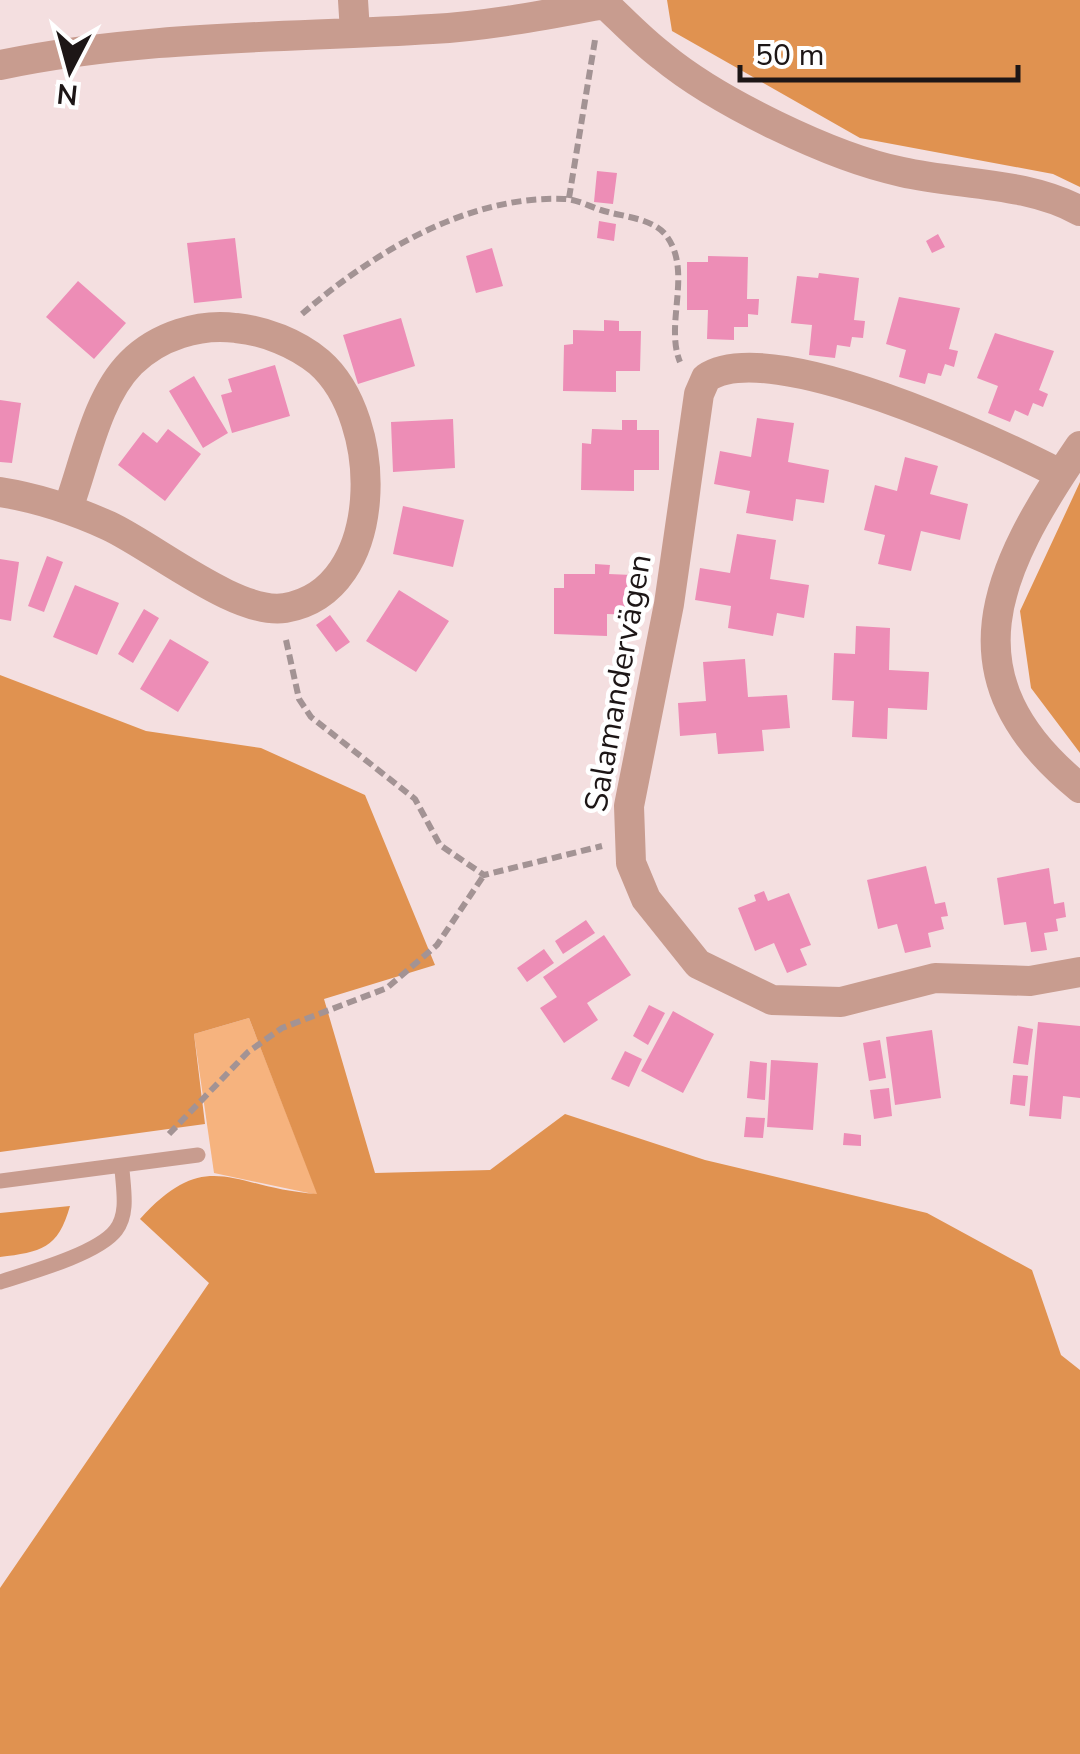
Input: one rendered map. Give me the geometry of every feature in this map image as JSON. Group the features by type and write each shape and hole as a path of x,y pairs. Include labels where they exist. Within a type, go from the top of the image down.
{"street":[{"path":"353,0 355,32"},
{"path":"0,65 75,49 168,40 492,24 603,11 716,93 838,152 896,172 1038,194 1080,211"},
{"path":"0,492 68,508 161,553 218,591 282,609 311,601 334,586 353,554 363,512 365,450 348,402 320,363 276,337 216,325 178,334 130,364 111,391 68,508"},
{"path":"706,378 731,368 783,372 859,390 940,416 1060,474"},
{"name":"Salamandervägen","path":"706,378 700,394 669,604 628,806 627,841 646,899 698,964 772,1000 841,1002 935,978 1030,981 1080,972"},
{"path":"1080,446 1060,474 999,591 996,652 1001,692 1020,727 1080,788"}],"lane":[{"path":"0,1181 158,1164 198,1155"},
{"path":"0,1282 86,1250 116,1232 125,1207 122,1168"}],"path":[{"path":"570,198 603,11"},
{"path":"276,337 346,275 387,249 512,204 570,198 648,222 664,234 678,274 678,358 706,378"},
{"path":"282,609 298,698 310,717 415,799 440,845 484,875"},
{"path":"158,1164 168,1135 248,1052 282,1028 386,988 437,945 484,875 627,841"}],"shaded area":[{"path":"667,0 1080,0 1080,187 1053,174 860,138 672,31"},
{"path":"1080,482 1080,753 1031,688 1020,611"},
{"path":"0,675 146,731 261,748 365,795 435,965 324,999 375,1173 490,1170 565,1114 705,1160 927,1213 1032,1270 1061,1355 1080,1370 1080,1754 0,1754 0,1588 209,1283 140,1219 164,1196 204,1177 222,1176 317,1194 249,1018 194,1034 205,1124 0,1152"},
{"path":"249,1018 318,1195 214,1173 194,1034"},
{"path":"70,1206 60,1231 46,1246 0,1257 0,1213"}],"building":[{"path":"597,171 617,173 613,204 594,202"},
{"path":"599,221 616,224 614,241 597,238"},
{"path":"938,234 945,247 932,253 926,241"},
{"path":"235,238 242,298 194,303 187,243"},
{"path":"492,248 503,286 476,293 466,256"},
{"path":"708,256 748,257 747,299 759,299 758,315 748,314 748,327 734,327 734,340 707,339 708,310 687,310 687,262 708,262"},
{"path":"819,273 859,278 854,320 865,321 863,338 852,337 850,347 837,345 835,358 809,355 812,325 791,323 797,276 818,278"},
{"path":"78,281 126,323 94,359 46,317"},
{"path":"899,297 960,308 949,349 958,351 954,367 945,364 941,376 928,373 925,384 899,377 906,350 886,344"},
{"path":"401,318 415,366 358,384 343,335"},
{"path":"604,320 619,321 619,331 641,331 640,371 616,371 616,392 563,391 564,345 573,344 573,330 604,331"},
{"path":"995,333 1054,351 1039,390 1048,394 1043,407 1033,403 1028,416 1015,410 1010,422 988,413 998,386 977,378"},
{"path":"275,365 290,416 232,433 221,395 232,392 228,379"},
{"path":"194,376 228,433 203,448 169,391"},
{"path":"0,400 21,403 12,463 0,462"},
{"path":"757,418 794,423 788,462 829,470 824,503 796,499 793,521 746,513 750,491 714,484 720,451 751,457"},
{"path":"453,419 455,468 393,472 391,422"},
{"path":"622,420 637,420 637,430 659,430 659,470 634,470 634,491 581,490 582,443 591,444 592,429 622,430"},
{"path":"168,429 201,454 165,501 118,465 143,432 157,443"},
{"path":"905,457 938,466 930,494 968,504 960,540 921,531 911,571 878,564 885,535 864,530 875,485 897,491"},
{"path":"403,506 464,520 453,567 393,554"},
{"path":"737,534 776,540 770,579 809,585 804,618 777,613 773,636 728,628 731,606 695,600 700,568 730,573"},
{"path":"47,556 63,562 44,612 28,606"},
{"path":"0,559 19,562 11,621 0,619"},
{"path":"595,564 610,565 609,574 632,575 631,615 607,614 607,636 554,634 554,588 564,588 564,574 595,574"},
{"path":"75,585 119,603 97,655 53,637"},
{"path":"399,590 449,621 416,672 366,641"},
{"path":"144,609 159,618 133,663 118,654"},
{"path":"330,615 350,642 336,652 316,625"},
{"path":"856,626 890,628 889,670 929,672 927,710 888,708 887,739 852,737 854,701 832,700 834,653 855,654"},
{"path":"170,639 209,662 178,712 140,689"},
{"path":"745,659 748,697 787,695 790,728 762,730 764,751 718,754 716,733 680,736 678,703 706,701 703,662"},
{"path":"926,866 935,904 945,902 948,916 941,917 944,929 928,933 931,947 905,953 897,924 878,929 867,880"},
{"path":"1049,868 1054,904 1064,902 1066,917 1056,919 1058,931 1044,933 1047,950 1031,952 1026,922 1004,925 997,878"},
{"path":"764,891 768,901 789,893 811,945 800,949 807,965 787,973 774,943 755,951 738,908 756,901 754,895"},
{"path":"586,920 595,933 563,954 555,941"},
{"path":"604,935 631,975 587,1003 598,1020 564,1043 540,1008 557,997 543,977"},
{"path":"544,949 554,963 527,982 517,968"},
{"path":"649,1005 665,1013 648,1045 633,1036"},
{"path":"673,1011 714,1034 683,1093 641,1071"},
{"path":"1038,1022 1080,1026 1080,1098 1063,1096 1061,1119 1029,1116"},
{"path":"1018,1026 1033,1029 1028,1065 1013,1063"},
{"path":"932,1030 941,1098 895,1105 886,1037"},
{"path":"880,1040 886,1078 869,1081 863,1043"},
{"path":"625,1051 642,1059 629,1087 611,1079"},
{"path":"771,1060 818,1063 813,1130 767,1127"},
{"path":"750,1061 767,1063 765,1100 747,1098"},
{"path":"1013,1075 1028,1076 1025,1106 1010,1104"},
{"path":"889,1088 892,1116 874,1119 870,1090"},
{"path":"746,1117 765,1118 763,1138 744,1137"},
{"path":"844,1133 861,1135 861,1146 843,1145"}]}
